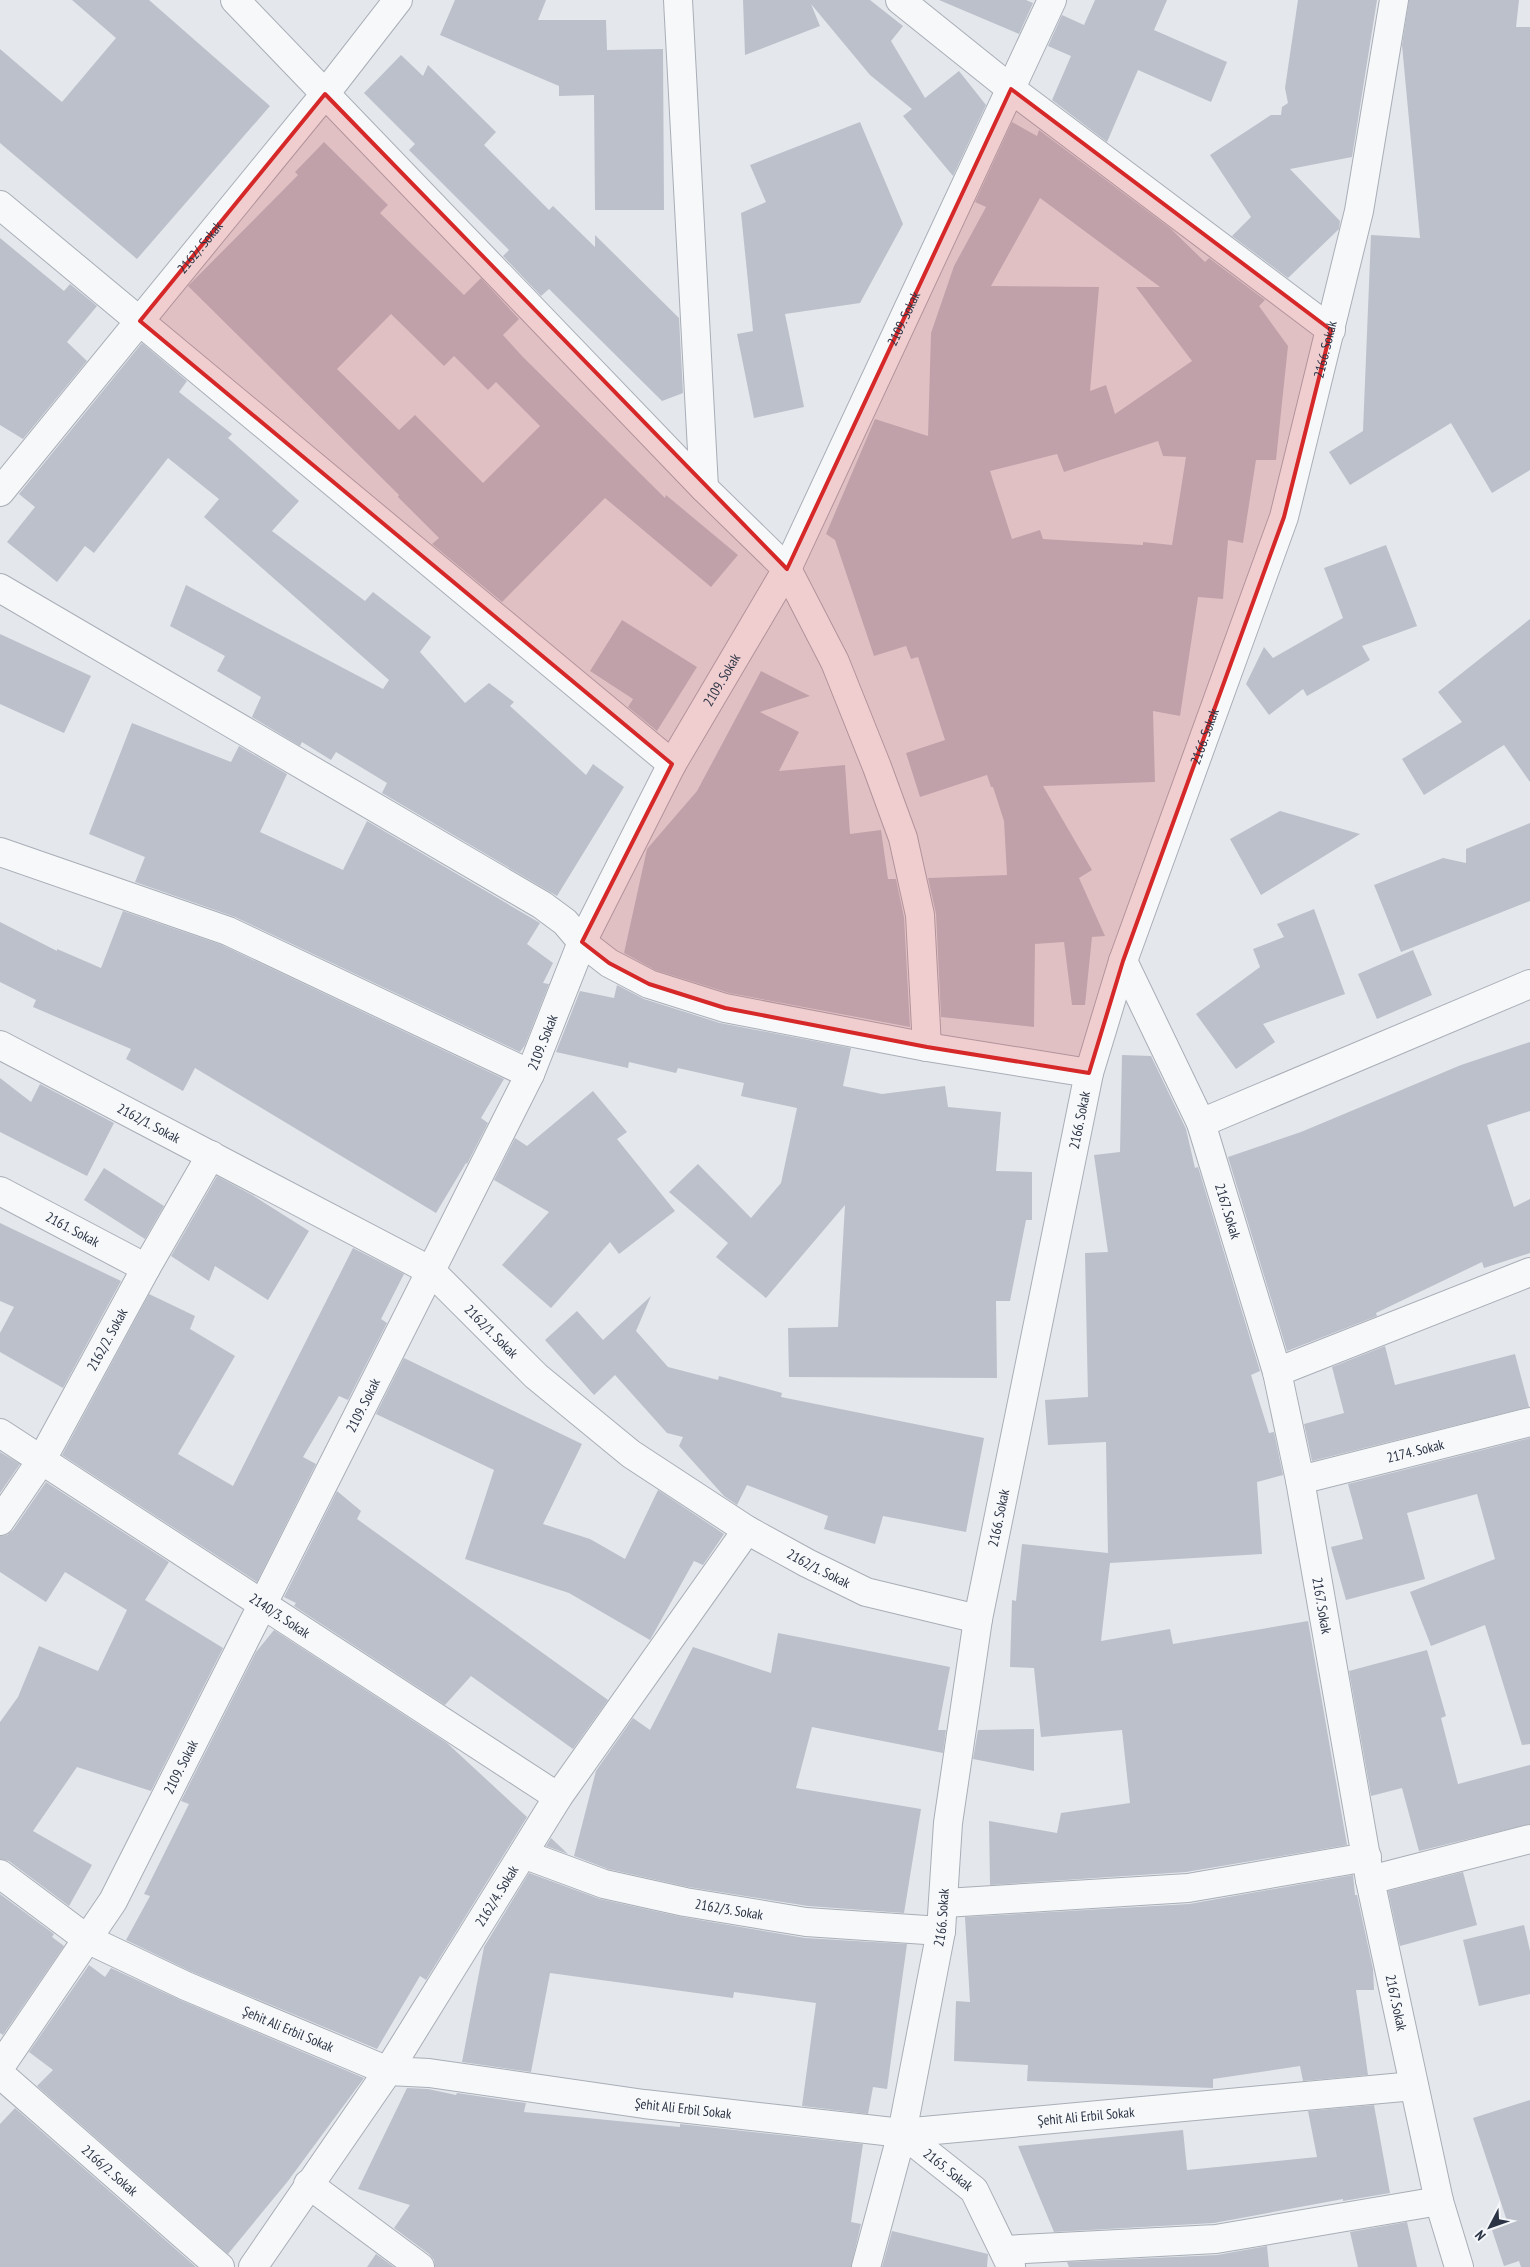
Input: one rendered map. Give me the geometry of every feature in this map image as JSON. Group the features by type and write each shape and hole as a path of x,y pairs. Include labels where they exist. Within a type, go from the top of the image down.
{"street":[{"path":"235,0 704,488 787,569 835,662 903,838 920,915 926,1047"},
{"name":"2162/. Sokak","path":"0,492 325,94 398,0"},
{"path":"678,0 704,488"},
{"path":"900,0 1011,89 1331,330"},
{"name":"2109. Sokak","path":"0,2068 113,1900 530,1074 582,942 672,764 787,569 1052,0"},
{"name":"2166. Sokak","path":"866,2267 902,2133 942,1931 948,1822 978,1618 1089,1073 1123,961 1284,517 1359,210 1394,0"},
{"path":"0,205 672,764"},
{"path":"0,588 542,904 565,922 582,942 609,963 649,984 716,1005 926,1047 1089,1073"},
{"path":"0,852 228,932 530,1074"},
{"name":"2167. Sokak","path":"1123,961 1201,1123 1277,1372 1300,1480 1369,1868 1439,2201 1459,2267"},
{"path":"1201,1123 1530,984"},
{"name":"2162/1. Sokak","path":"0,1045 431,1271 536,1376 631,1454 747,1530 807,1563 866,1592 978,1618"},
{"name":"2162/2. Sokak","path":"0,1521 41,1461 146,1268 211,1155"},
{"name":"2161. Sokak","path":"0,1191 146,1268"},
{"path":"1277,1372 1530,1272"},
{"name":"2174. Sokak","path":"1300,1480 1530,1422"},
{"name":"2140/3. Sokak","path":"0,1433 558,1797"},
{"name":"2162/4. Sokak","path":"252,2267 388,2070 558,1797 747,1530"},
{"path":"945,1903 1188,1888 1369,1868 1530,1839"},
{"name":"2162/3. Sokak","path":"523,1854 604,1884 685,1902 806,1922 942,1931"},
{"name":"Şehit Ali Erbil Sokak","path":"0,1874 87,1939 186,1986 388,2070 429,2073 644,2104 902,2133 1414,2086"},
{"name":"2166/2. Sokak","path":"0,2074 220,2267"},
{"name":"2165. Sokak","path":"902,2133 974,2190 1008,2258"},
{"path":"308,2184 420,2267"},
{"path":"1008,2258 1216,2239 1439,2201"}],"highlighted area":[{"path":"1011,89 1331,330 1284,517 1123,961 1089,1073 927,1047 725,1008 649,984 609,963 582,942 672,764 140,321 325,94 787,569"}],"building":[{"path":"72,0 149,0 270,106 137,259 0,143 0,49 62,102 116,38"},
{"path":"455,0 546,0 538,20 606,20 607,50 663,49 664,210 595,210 594,95 559,96 559,86 440,35"},
{"path":"743,0 870,0 903,26 891,41 925,98 959,71 986,105 953,176 903,116 912,109 870,75 811,4 820,26 745,55"},
{"path":"939,0 1026,0 1033,3 1019,34"},
{"path":"1095,0 1167,0 1154,30 1227,62 1211,102 1138,70 1107,142 1052,100 1071,56 1048,46 1062,15 1084,25"},
{"path":"1298,0 1377,0 1352,157 1290,169 1340,221 1339,229 1288,278 1232,236 1251,217 1210,155 1271,115 1281,115 1282,107 1288,103 1285,88"},
{"path":"1409,0 1519,0 1516,27 1530,27 1530,470 1492,493 1451,423 1350,485 1329,452 1363,431 1371,235 1420,238 1402,45"},
{"path":"401,55 423,76 428,65 496,132 484,145 549,210 553,206 595,247 595,235 679,318 683,393 662,401 549,289 541,296 503,256 509,250 409,150 415,144 364,93"},
{"path":"860,122 903,224 860,303 785,314 804,407 754,418 737,334 753,331 741,213 766,202 750,165"},
{"path":"1012,122 1037,136 1039,130 1170,228 1205,262 1209,258 1265,300 1259,306 1288,346 1276,460 1256,460 1243,543 1228,540 1223,599 1198,597 1180,716 1153,711 1155,782 1043,786 1092,870 1079,878 1105,936 1092,937 1085,1005 1072,1005 1064,942 1035,944 1034,1027 941,1017 936,914 928,878 1007,875 1004,821 987,775 920,797 906,753 945,740 918,657 911,659 906,646 874,656 835,540 826,534 875,419 928,436 931,333 954,266 986,207 975,202","holes":["1040,198 1160,287 1136,287 1192,361 1115,414 1106,385 1090,391 1099,287 991,286","1158,441 1163,456 1186,457 1172,545 1143,542 1143,545 1043,539 1040,530 1012,539 990,471 1057,454 1064,472"]},
{"path":"324,142 388,205 380,213 464,295 481,278 519,319 503,335 522,356 665,498 666,495 738,555 711,587 605,498 502,602 432,544 439,538 398,497 399,495 188,286 298,175 295,172","holes":["391,314 444,366 454,356 488,390 496,382 540,426 483,483 415,415 399,430 337,369"]},
{"path":"0,238 64,291 70,284 97,306 67,342 87,361 23,439 0,425"},
{"path":"142,343 187,381 179,392 232,434 228,438 299,501 272,531 365,601 373,592 431,637 420,652 465,703 489,683 514,702 510,706 586,775 593,764 624,787 557,896 382,793 387,783 336,752 331,760 302,742 300,746 252,717 261,697 217,671 225,656 170,626 186,585 383,689 389,680 204,517 219,499 168,458 94,553 85,546 57,582 7,542 35,507 19,494"},
{"path":"1386,545 1417,626 1362,646 1370,660 1307,696 1303,689 1269,715 1246,684 1264,647 1273,658 1343,618 1324,568"},
{"path":"1530,619 1530,782 1504,745 1424,795 1402,759 1462,722 1438,692"},
{"path":"622,620 697,667 657,731 628,707 633,699 590,671"},
{"path":"0,634 91,676 64,733 0,704"},
{"path":"761,671 810,696 760,712 799,732 779,771 845,765 850,834 881,830 888,879 896,879 904,917 910,1027 729,993 655,970 624,953 647,849 697,791"},
{"path":"132,723 231,762 239,746 287,774 260,832 343,870 367,821 540,923 527,944 553,963 543,983 549,984 525,1045 520,1052 235,917 135,882 145,857 89,834"},
{"path":"1280,811 1360,834 1261,895 1230,839"},
{"path":"1530,823 1530,901 1401,952 1374,885 1443,858 1466,863 1466,849"},
{"path":"1314,909 1345,994 1263,1024 1275,1042 1236,1069 1196,1014 1260,967 1253,949 1284,937 1277,924"},
{"path":"123,911 222,945 504,1079 481,1118 488,1123 467,1164 436,1213 195,1068 183,1091 126,1059 131,1049 33,1007 36,1000 0,982 0,922 57,951 57,949 101,968"},
{"path":"1413,950 1432,995 1377,1019 1358,974"},
{"path":"617,985 644,999 720,1023 851,1048 843,1086 882,1094 945,1086 948,1107 1001,1112 996,1171 1032,1172 1032,1220 1026,1220 1010,1301 996,1301 997,1378 789,1377 788,1328 838,1327 845,1205 766,1298 716,1257 728,1243 669,1192 698,1164 751,1218 781,1183 797,1108 741,1096 744,1083 678,1068 676,1073 629,1062 628,1068 556,1052 580,991 614,998"},
{"path":"1530,1042 1530,1111 1487,1125 1514,1207 1530,1199 1530,1253 1484,1268 1482,1262 1376,1313 1377,1316 1287,1351 1228,1157 1301,1132 1461,1065"},
{"path":"1122,1055 1151,1056 1186,1129 1195,1168 1198,1167 1260,1371 1251,1375 1269,1433 1274,1432 1283,1475 1257,1482 1262,1554 1110,1563 1101,1641 1170,1629 1173,1644 1308,1621 1347,1845 1186,1872 990,1885 989,1821 1057,1833 1061,1813 1130,1803 1122,1730 1041,1737 1034,1668 1010,1667 1012,1600 1016,1601 1022,1544 1108,1553 1106,1442 1048,1445 1045,1400 1088,1397 1085,1253 1108,1252 1094,1155 1120,1152"},
{"path":"0,1078 31,1102 40,1084 114,1123 87,1176 0,1132"},
{"path":"593,1091 627,1132 617,1139 675,1211 619,1254 610,1242 551,1308 502,1265 549,1212 494,1180 515,1138 527,1146"},
{"path":"104,1168 164,1206 145,1239 84,1200"},
{"path":"217,1176 252,1195 309,1231 268,1300 215,1266 209,1281 171,1256"},
{"path":"0,1223 121,1281 63,1388 0,1352 0,1333 14,1307 0,1301"},
{"path":"353,1248 404,1274 381,1319 387,1323 348,1400 339,1396 303,1457 316,1464 257,1582 62,1455 149,1294 195,1316 190,1329 235,1356 178,1454 233,1486"},
{"path":"651,1296 636,1331 668,1367 718,1380 719,1376 782,1393 781,1397 984,1438 966,1532 883,1516 875,1544 824,1529 828,1516 747,1485 737,1505 724,1496 679,1446 683,1437 667,1433 615,1375 594,1395 545,1340 577,1311 603,1340"},
{"path":"1385,1346 1395,1385 1515,1354 1529,1407 1312,1461 1304,1424 1344,1413 1332,1367"},
{"path":"404,1358 582,1444 543,1524 590,1539 625,1559 658,1490 724,1534 703,1565 694,1561 650,1640 569,1593 465,1559 494,1470 376,1414"},
{"path":"1530,1438 1530,1744 1522,1745 1485,1625 1431,1646 1410,1592 1495,1559 1477,1494 1407,1513 1425,1579 1346,1600 1331,1547 1363,1539 1348,1484"},
{"path":"0,1452 20,1464 0,1493"},
{"path":"46,1482 169,1562 145,1600 223,1648 151,1791 77,1767 33,1831 92,1865 69,1906 9,1861 0,1859 0,1722 18,1697 39,1646 98,1671 127,1610 65,1572 46,1602 0,1572 0,1536 7,1535 13,1530"},
{"path":"337,1491 361,1511 357,1519 608,1700 573,1749 471,1676 445,1705 294,1606 296,1603 284,1597"},
{"path":"274,1630 447,1743 527,1817 426,1980 420,1976 377,2049 192,1972 126,1940 150,1896 144,1894 189,1804 181,1801 256,1652"},
{"path":"778,1633 950,1667 938,1730 946,1730 943,1753 812,1727 796,1788 921,1809 904,1913 808,1906 688,1887 608,1869 574,1856 596,1771 633,1718 650,1730 693,1647 771,1673"},
{"path":"1427,1650 1446,1716 1441,1718 1458,1784 1530,1765 1530,1824 1419,1851 1402,1788 1371,1796 1349,1671"},
{"path":"1034,1729 1034,1771 973,1759 978,1730"},
{"path":"551,1838 568,1854 546,1846"},
{"path":"1463,1872 1477,1925 1400,1946 1388,1891"},
{"path":"529,1873 600,1899 682,1917 805,1938 907,1944 887,2089 873,2087 868,2114 802,2106 816,2003 734,1992 733,1998 550,1973 531,2072 462,2062 484,1947"},
{"path":"1353,1875 1355,1895 1357,1895 1373,1969 1374,1990 1356,1990 1368,2075 1303,2081 1300,2066 1213,2079 1213,2088 1027,2081 1028,2065 954,2061 956,2001 970,2002 965,1917 1189,1904"},
{"path":"0,1894 54,1934 52,1937 64,1946 3,2035 0,2033"},
{"path":"1524,1925 1530,1951 1530,1994 1479,2006 1463,1940"},
{"path":"89,1965 105,1977 111,1968 180,2000 364,2078 288,2181 228,2254 37,2086 53,2070 29,2052"},
{"path":"407,2088 428,2089 456,2095 457,2093 526,2103 524,2112 680,2127 680,2124 863,2144 851,2222 861,2224 851,2267 435,2267 434,2260 429,2254 394,2228 410,2205 358,2189"},
{"path":"1530,2100 1530,2267 1521,2267 1519,2261 1504,2266 1492,2230 1508,2224 1473,2118"},
{"path":"1374,2105 1390,2193 1343,2201 1343,2199 1214,2223 1054,2232 1018,2146 1183,2130 1187,2170 1317,2157 1308,2111"},
{"path":"15,2108 196,2267 0,2267 0,2124"},
{"path":"1407,2222 1417,2267 1358,2267 1350,2232"},
{"path":"892,2231 988,2254 987,2267 882,2267"},
{"path":"1267,2246 1269,2267 1069,2267 1067,2262 1217,2255"},
{"path":"376,2254 394,2267 367,2267"}]}
